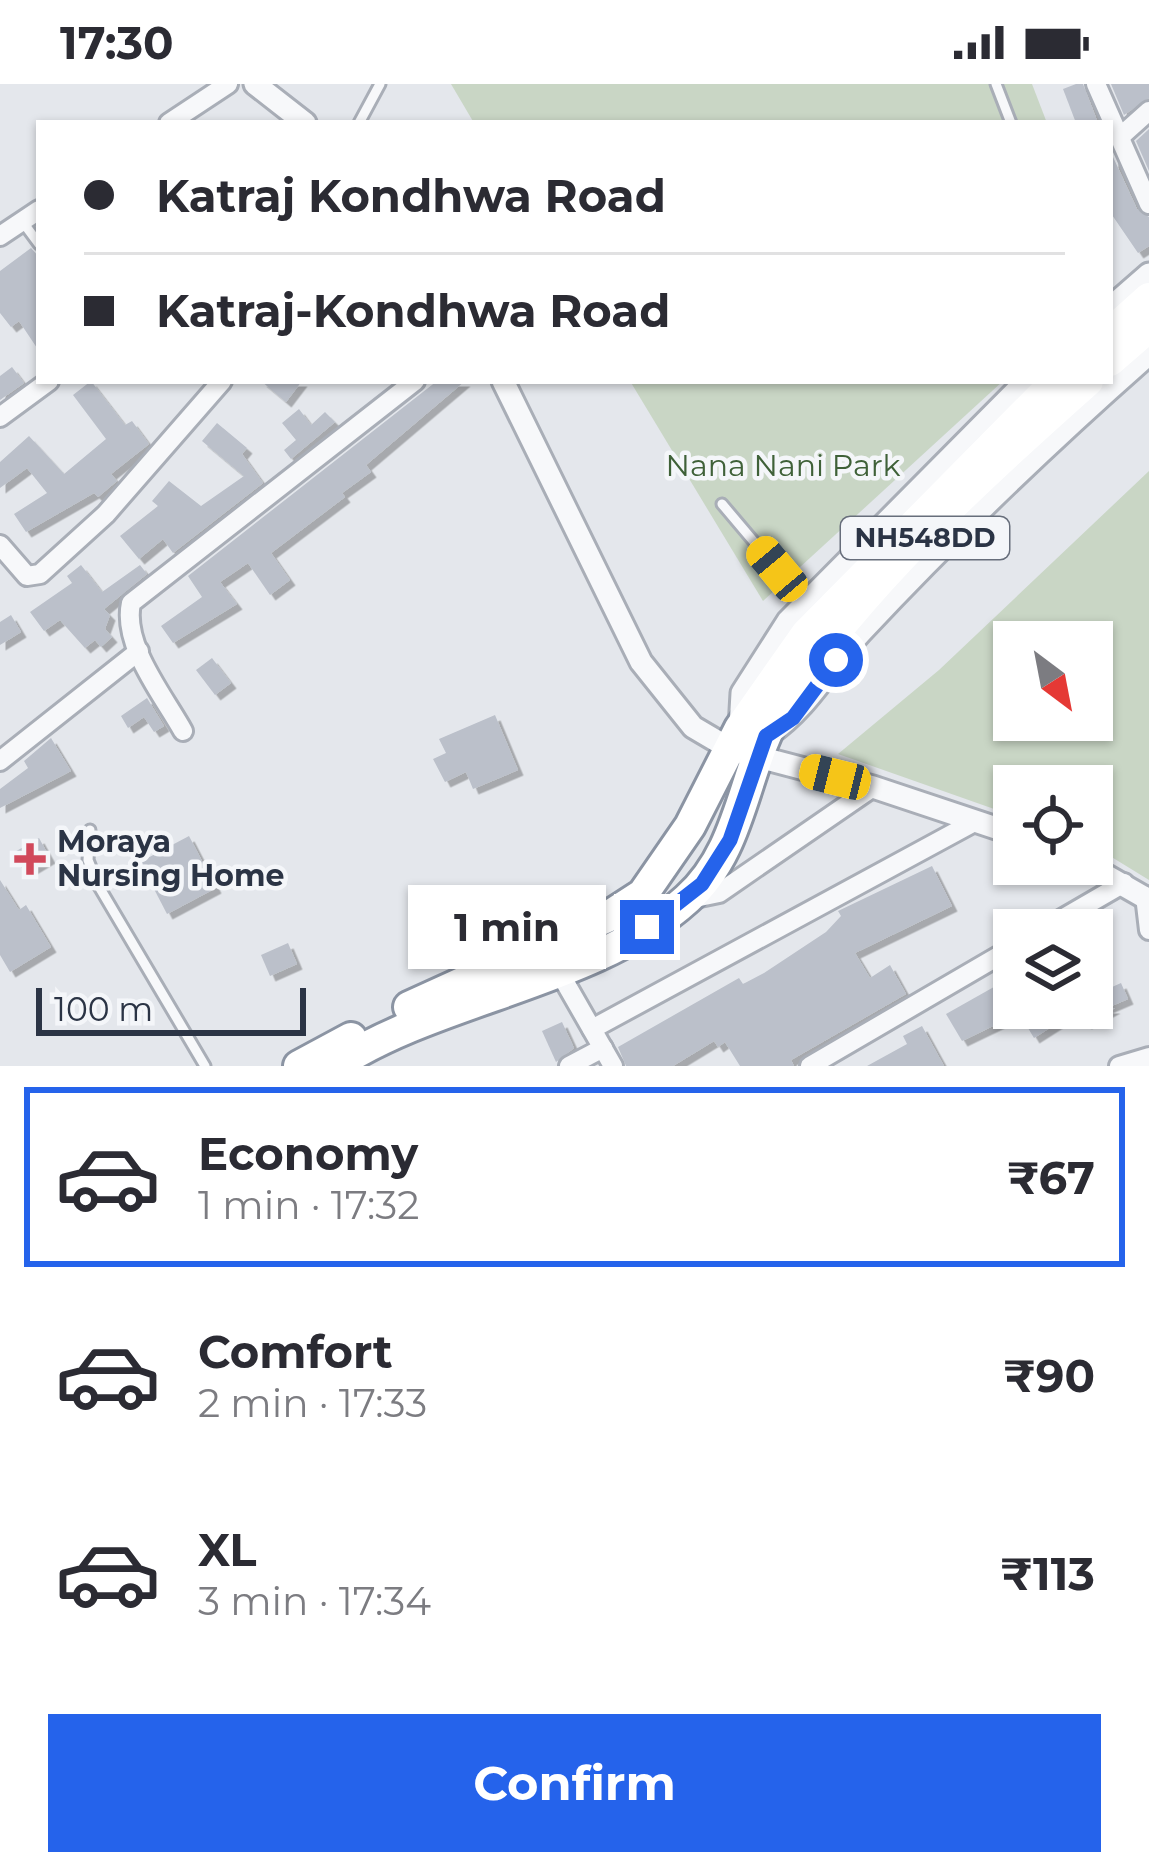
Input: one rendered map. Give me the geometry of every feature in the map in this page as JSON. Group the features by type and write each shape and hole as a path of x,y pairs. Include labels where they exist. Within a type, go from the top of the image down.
{"highway":[{"path":"1113,330 1149,298"},
{"path":"1113,358 1149,327"},
{"name":"NH548DD","path":"299,1066 491,966 609,916 643,894 756,730 830,604 1053,384"},
{"name":"NH548DD","path":"334,1066 418,1022 626,939 686,900 730,840 756,730 845,619 1085,384"}],"street":[{"path":"174,120 228,84"},
{"path":"255,84 301,120"},
{"path":"1096,84 1149,204"},
{"path":"1121,136 1149,111"},
{"path":"0,236 31,216"},
{"path":"1113,305 1149,274"},
{"path":"504,384 641,662 693,727 756,730 793,718 861,632 1050,441 1149,354"},
{"path":"0,417 45,384"},
{"path":"0,545 15,568 27,576 40,574 106,514 219,384"},
{"path":"183,731 139,651 128,620 131,604 145,588 411,384"},
{"path":"993,826 873,787 756,730 742,693 804,601 1023,384"},
{"path":"0,761 139,651"},
{"path":"686,900 719,893 873,787"},
{"path":"592,1030 976,821"},
{"path":"1113,878 1147,898 1149,930"},
{"path":"1079,909 1124,883"},
{"path":"810,1066 993,959"},
{"path":"558,970 608,1057 569,1066"},
{"path":"1119,1066 1149,1057"}],"lane":[{"path":"361,120 380,84"},
{"path":"996,84 1010,120"},
{"path":"722,504 804,601"},
{"path":"89,830 88,860 98,885 205,1066"}],"green space":[{"path":"451,84 1032,84 1046,120 472,120"},
{"name":"Nana Nani Park","path":"632,384 1000,384 763,601"},
{"path":"1149,471 1149,880 1113,858 1113,765 993,765 993,809 838,754 939,670"}],"building":[{"path":"1083,84 1097,120 1075,120 1063,89"},
{"path":"1111,84 1149,84 1149,98 1124,115"},
{"path":"1149,129 1149,171 1136,141"},
{"path":"1113,157 1137,209 1149,217 1149,246 1138,253 1113,216"},
{"path":"31,248 36,254 36,346 19,321 11,327 0,313 0,271"},
{"path":"12,367 24,383 0,400 0,376"},
{"path":"93,384 125,425 132,421 149,444 111,474 117,481 98,497 94,493 26,532 14,514 47,493 27,468 0,488 0,462 29,436 64,474 106,439 73,395"},
{"path":"265,384 300,384 286,402"},
{"path":"433,384 461,384 366,465 371,472 342,493 345,497 271,553 290,580 270,595 248,563 220,582 237,604 173,643 161,626 202,597 188,576"},
{"path":"299,409 311,425 325,412 335,422 291,459 284,450 296,440 282,423"},
{"path":"217,423 247,448 242,454 263,483 173,553 163,539 139,559 120,536 158,506 152,501 169,481 201,506 244,476 202,441"},
{"path":"81,565 102,592 140,565 147,574 104,609 110,615 105,629 112,637 101,647 95,640 85,648 60,620 44,631 30,612 72,583 67,576"},
{"path":"11,615 21,632 0,645 0,622"},
{"path":"212,658 231,683 215,695 196,670"},
{"path":"147,698 164,726 154,732 144,717 128,728 121,716"},
{"path":"495,715 518,770 473,789 466,772 445,782 433,759 446,753 439,739"},
{"path":"51,738 71,771 0,808 0,789 28,768 24,761"},
{"path":"189,836 216,888 167,914 140,862"},
{"path":"39,838 50,858 25,873 13,853"},
{"path":"932,866 952,906 855,953 870,978 890,965 906,994 791,1060 794,1066 740,1066 725,1042 718,1047 714,1041 673,1066 626,1066 618,1047 739,978 743,984 764,973 826,932 841,916 838,911"},
{"path":"0,880 19,910 26,905 51,947 10,972 0,955"},
{"path":"288,943 297,964 270,976 261,955"},
{"path":"1121,983 1128,999 1113,1005 1113,987"},
{"path":"993,987 993,1026 962,1041 946,1014"},
{"path":"562,1022 574,1048 556,1062 542,1031"},
{"path":"922,1026 944,1066 867,1066 907,1044 903,1036"}],"place":[{"name":"Moraya Nursing Home","path":"30,859"}],"route":[{"path":"647,927 702,884 730,840 766,736 793,718 836,660"}]}
